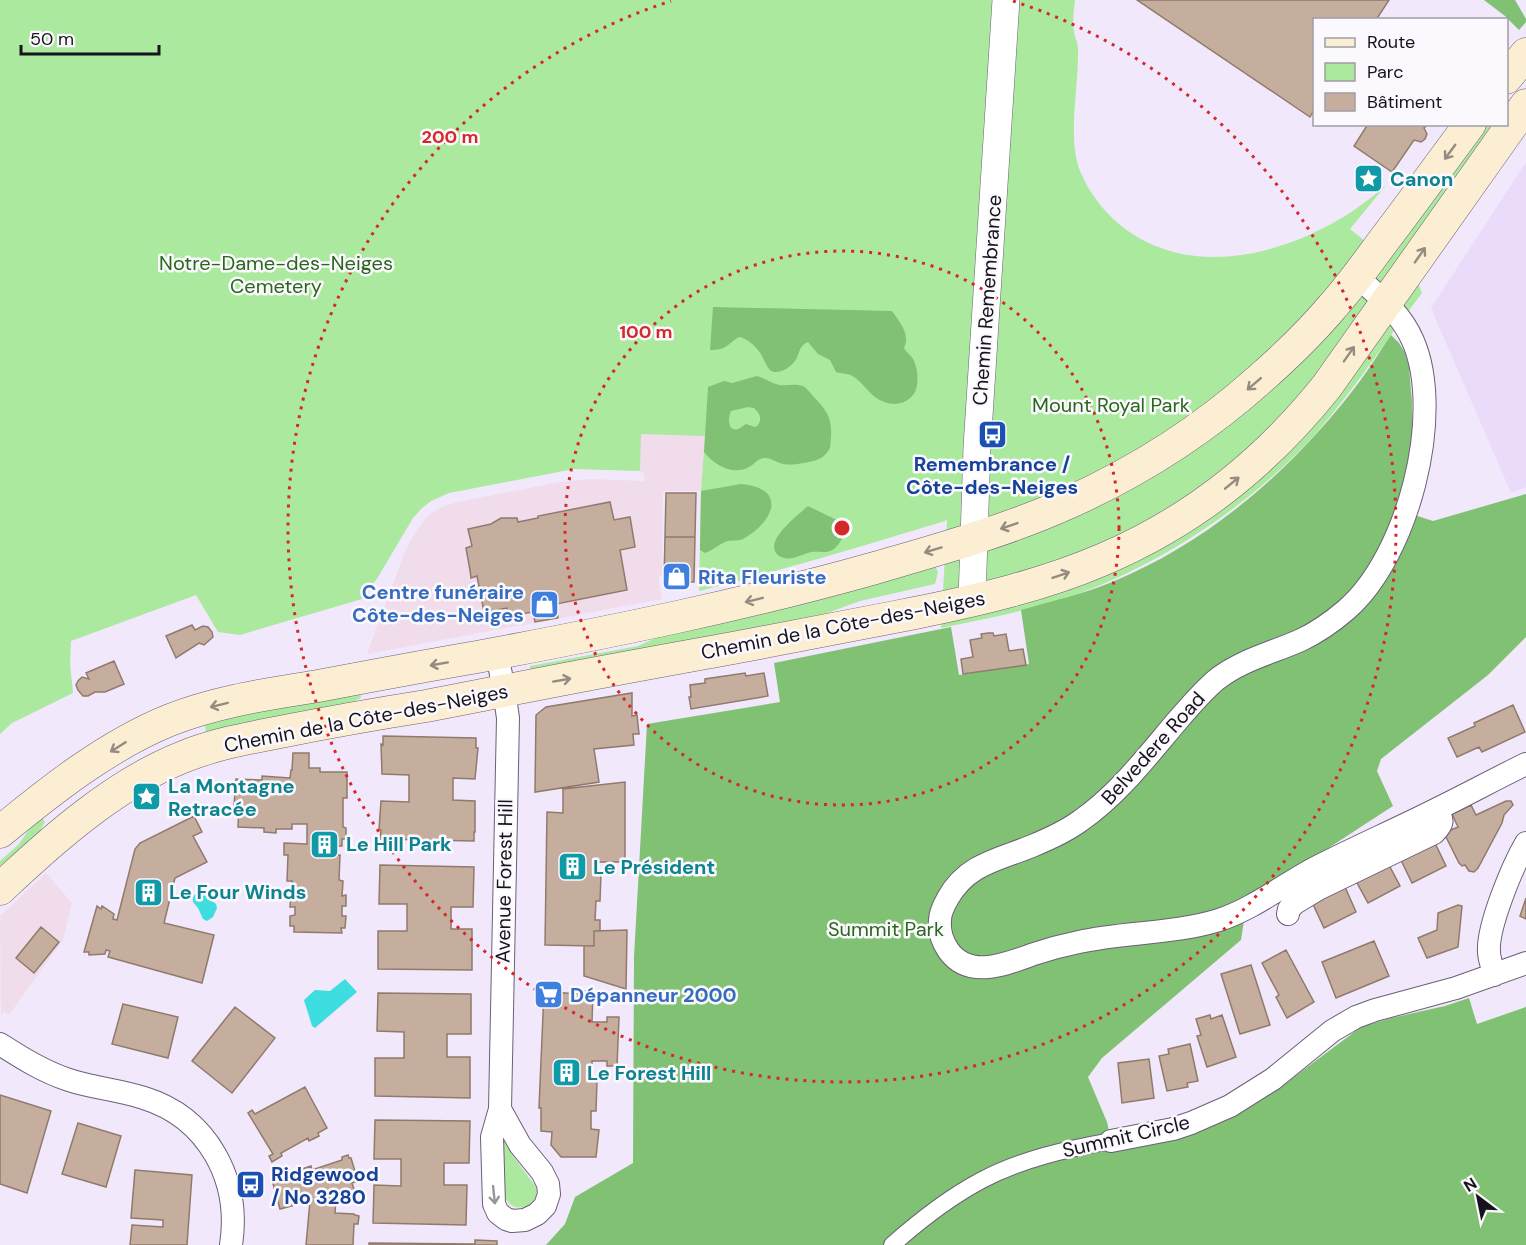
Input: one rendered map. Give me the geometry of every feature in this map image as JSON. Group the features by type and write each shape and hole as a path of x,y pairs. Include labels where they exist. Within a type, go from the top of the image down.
{"main road":[{"path":"1508,76 1526,54"},
{"name":"Chemin de la Côte-des-Neiges","path":"0,889 51,843 96,808 139,779 184,756 240,740 946,607 1051,579 1105,559 1153,535 1225,488 1266,453 1307,410 1387,303 1526,105"},
{"name":"Chemin de la Côte-des-Neiges","path":"0,832 98,760 147,731 187,714 253,697 496,653 666,620 764,598 973,538 1024,521 1092,492 1136,469 1198,429 1240,396 1297,345 1357,277 1469,126"}],"street":[{"name":"Chemin Remembrance","path":"972,600 977,447 1006,0"},
{"name":"Belvedere Road","path":"1357,277 1387,303 1404,324 1418,356 1423,383 1424,418 1413,489 1398,532 1385,560 1370,584 1351,606 1314,634 1253,658 1218,679 1201,693 1101,806 1078,823 1055,837 988,862 970,872 956,885 945,903 940,920 941,935 949,951 959,962 971,967 988,968 1069,944 1112,935 1192,927 1221,919 1242,910 1313,869 1526,764"},
{"name":"Avenue Forest Hill","path":"496,653 507,718 500,1110"},
{"path":"1288,914 1289,909 1295,903 1313,892 1434,833 1441,826 1442,820 1437,809"},
{"path":"1494,975 1489,951 1493,925 1509,878 1526,843"},
{"name":"Summit Circle","path":"892,1245 934,1211 982,1180 1053,1153 1173,1129 1191,1123 1230,1106 1273,1079 1332,1031 1356,1017 1456,988 1526,963"},
{"path":"0,1044 50,1072 82,1084 143,1097 167,1107 190,1123 214,1152 226,1176 233,1212 231,1245"}],"shaded area":[{"path":"1526,162 1526,487 1511,493 1431,308"},
{"path":"641,434 705,435 701,491 664,491 663,493 662,576 659,576 662,599 367,654 410,541 426,518 434,511 458,502 560,482 589,479 644,481 644,474 640,471"},
{"path":"46,873 72,903 63,940 9,1015 4,1011 1,1015 0,916"}],"green space":[{"name":"Notre-Dame-des-Neiges Cemetery","path":"0,0 1075,0 1073,24 1078,45 1078,64 1074,143 1076,158 1084,180 1106,212 1134,235 1167,250 1208,257 1236,256 1263,251 1291,242 1342,218 1386,185 1350,229 1386,258 1486,126 1493,126 1394,265 1419,285 1422,293 1318,431 1259,488 1226,514 1154,560 1077,594 1003,615 941,628 947,519 853,549 699,591 701,491 705,436 641,434 640,471 574,469 449,493 431,501 413,518 378,577 362,599 240,635 218,632 196,595 71,641 70,664 73,693 12,723 0,734"},
{"path":"1484,0 1515,0 1526,22 1519,30"},
{"path":"713,307 892,311 905,333 904,348 916,367 918,377 915,391 905,402 895,404 880,400 872,395 860,381 848,374 836,372 830,360 818,354 808,342 801,348 793,364 787,369 776,372 770,370 756,348 739,337 723,348 710,350"},
{"name":"Summit Park","path":"1391,335 1405,353 1409,367 1412,402 1412,436 1396,509 1433,521 1526,494 1526,637 1488,675 1381,759 1377,771 1393,806 1247,901 1241,940 1102,1058 1088,1077 1107,1122 1113,1150 1282,1086 1361,1027 1469,998 1477,1024 1526,1007 1526,1245 546,1245 565,1224 575,1197 633,1163 634,957 647,724 780,702 774,663 951,627 959,675 1029,664 1021,610 1112,582 1149,565 1218,523 1280,471 1308,442 1360,381"},
{"path":"757,376 779,385 804,387 827,414 831,425 830,448 818,459 797,464 784,464 763,458 749,467 737,470 718,465 704,452 708,387 724,381 732,383","holes":["754,408 760,417 757,426 746,424 738,429 730,426 731,411"]},
{"path":"741,484 766,492 771,507 768,515 754,532 743,539 727,541 705,553 700,550 701,491"},
{"path":"808,506 845,524 841,541 829,551 811,552 791,558 780,556 774,547 775,541 791,521"},
{"path":"935,566 938,572 935,584 860,601 814,618 530,673 530,666 638,646 660,636"},
{"path":"360,694 361,698 346,705 206,734 205,724 285,706"},
{"path":"41,816 45,822 37,836 0,870 0,861 19,844"},
{"path":"505,1136 513,1156 536,1187 535,1199 526,1207 513,1206 505,1197 500,1137"}],"water":[{"path":"201,892 216,904 217,908 213,917 207,921 203,919 193,902 194,895"},
{"path":"345,979 357,992 315,1028 312,1026 304,1000 315,990 330,991"}],"building":[{"path":"1137,0 1389,0 1377,18 1313,18 1313,112 1310,117"},
{"path":"1367,126 1426,126 1424,128 1427,134 1425,139 1421,142 1414,140 1392,172 1354,146"},
{"path":"666,493 696,493 695,537 665,537"},
{"path":"610,502 614,520 630,517 635,547 620,550 627,590 556,604 558,618 535,622 533,612 509,616 507,608 484,612 477,576 471,578 466,548 472,546 468,529 491,524 501,518 517,518 518,522"},
{"path":"665,537 695,537 694,582 664,581"},
{"path":"192,625 195,630 203,626 208,627 213,637 204,645 199,643 176,658 166,636"},
{"path":"993,633 994,636 1006,634 1009,651 1023,649 1026,665 963,674 961,659 973,657 970,640 982,638 981,634"},
{"path":"114,661 124,684 105,692 83,696 76,685 78,681 82,677 89,679 86,673"},
{"path":"745,673 746,676 764,673 768,696 691,709 690,685 705,683 705,679"},
{"path":"632,693 632,716 637,715 639,734 633,734 634,745 594,749 599,782 535,792 536,715 546,707"},
{"path":"1513,705 1525,732 1482,752 1479,747 1457,757 1448,738"},
{"path":"383,736 476,738 476,748 478,748 475,779 453,778 453,800 475,801 474,841 380,839 381,801 409,802 409,775 382,774"},
{"name":"Le Hill Park","path":"293,753 309,753 309,768 320,768 320,772 347,772 347,798 343,798 343,827 346,828 346,839 342,839 342,846 336,846 336,855 340,855 339,880 343,881 342,896 346,895 346,906 342,906 342,916 346,916 345,928 341,928 342,933 294,932 294,926 290,926 290,916 295,915 295,907 290,907 292,881 287,881 288,855 284,855 284,843 307,844 307,824 292,824 292,829 276,829 276,833 264,832 264,828 238,827 239,806 234,806 236,779 262,780 262,776 290,778"},
{"name":"Le Président","path":"625,782 625,862 597,862 597,873 601,873 600,901 596,901 595,920 600,920 600,931 594,931 594,946 545,945 547,812 563,813 563,789"},
{"path":"1506,801 1511,801 1513,805 1504,815 1478,868 1474,872 1469,871 1465,865 1462,866 1459,863 1444,833 1458,827 1452,814 1471,805 1476,815"},
{"name":"Le Four Winds","path":"194,816 202,832 193,836 207,862 175,878 164,923 214,935 202,983 108,957 110,951 106,950 105,954 89,955 89,952 84,952 97,906 101,909 102,906 114,914 113,919 117,920 135,849 140,843"},
{"path":"1434,841 1446,866 1412,883 1400,858"},
{"path":"380,865 474,867 473,907 451,907 451,929 472,929 472,970 378,969 378,931 407,931 407,904 379,904"},
{"path":"1389,865 1400,886 1368,903 1356,881"},
{"path":"1345,887 1356,912 1324,928 1312,902"},
{"path":"1526,898 1526,919 1520,916"},
{"path":"1458,905 1462,906 1458,947 1427,958 1418,938 1437,930 1438,913"},
{"path":"41,927 59,942 34,973 16,958"},
{"path":"627,930 626,989 584,976 584,946 594,946 594,931"},
{"path":"1374,941 1389,976 1336,998 1322,962"},
{"path":"1286,950 1314,1002 1287,1018 1276,997 1279,995 1262,963"},
{"path":"1251,965 1270,1025 1240,1034 1221,974"},
{"name":"Le Forest Hill","path":"544,991 576,994 580,991 593,991 592,1022 607,1022 607,1017 619,1017 617,1066 607,1066 607,1061 592,1061 592,1080 597,1080 596,1111 591,1111 591,1129 599,1130 596,1157 561,1157 551,1145 552,1132 541,1131 541,1108 539,1108"},
{"path":"378,993 471,994 471,1034 447,1034 447,1057 470,1057 470,1098 375,1096 375,1058 404,1058 404,1032 377,1031"},
{"path":"123,1004 178,1017 168,1058 112,1044"},
{"path":"235,1007 275,1038 232,1093 192,1061"},
{"path":"1210,1015 1211,1019 1222,1015 1236,1057 1207,1067 1197,1036 1201,1035 1196,1019"},
{"path":"1190,1044 1198,1081 1187,1083 1188,1087 1167,1091 1159,1056 1169,1054 1168,1049"},
{"path":"1149,1059 1154,1098 1122,1103 1118,1063"},
{"path":"305,1087 327,1128 318,1133 319,1136 309,1141 308,1138 281,1153 282,1156 272,1162 269,1156 273,1154 248,1113 252,1110 255,1114"},
{"path":"0,1095 51,1111 27,1193 0,1184"},
{"path":"375,1120 470,1121 469,1163 444,1163 444,1185 467,1185 466,1225 373,1223 374,1185 401,1186 401,1159 374,1159"},
{"path":"78,1123 121,1136 106,1187 62,1174"},
{"path":"348,1155 358,1181 352,1183 355,1192 336,1198 335,1213 359,1216 358,1224 354,1224 353,1245 306,1245 310,1201 280,1209 272,1180 281,1175 282,1178 303,1172 302,1169 311,1166 312,1170 342,1160 342,1157"},
{"path":"135,1170 192,1175 187,1245 130,1245 132,1225 163,1227 163,1220 131,1218"},
{"path":"475,1240 497,1241 497,1245 369,1245 369,1243 475,1244"}],"place":[{"name":"Canon","path":"1369,179"},
{"name":"Remembrance / Côte-des-Neiges","path":"992,434"},
{"name":"Rita Fleuriste","path":"677,577"},
{"name":"Centre funéraire Côte-des-Neiges","path":"545,604"},
{"name":"La Montagne Retracée","path":"147,797"},
{"name":"Le Hill Park","path":"325,844"},
{"name":"Le Président","path":"572,867"},
{"name":"Le Four Winds","path":"148,892"},
{"name":"Dépanneur 2000","path":"549,995"},
{"name":"Le Forest Hill","path":"566,1073"},
{"name":"Ridgewood / No 3280","path":"250,1185"}],"park label":[{"name":"Mount Royal Park","path":"1111,405"}]}
